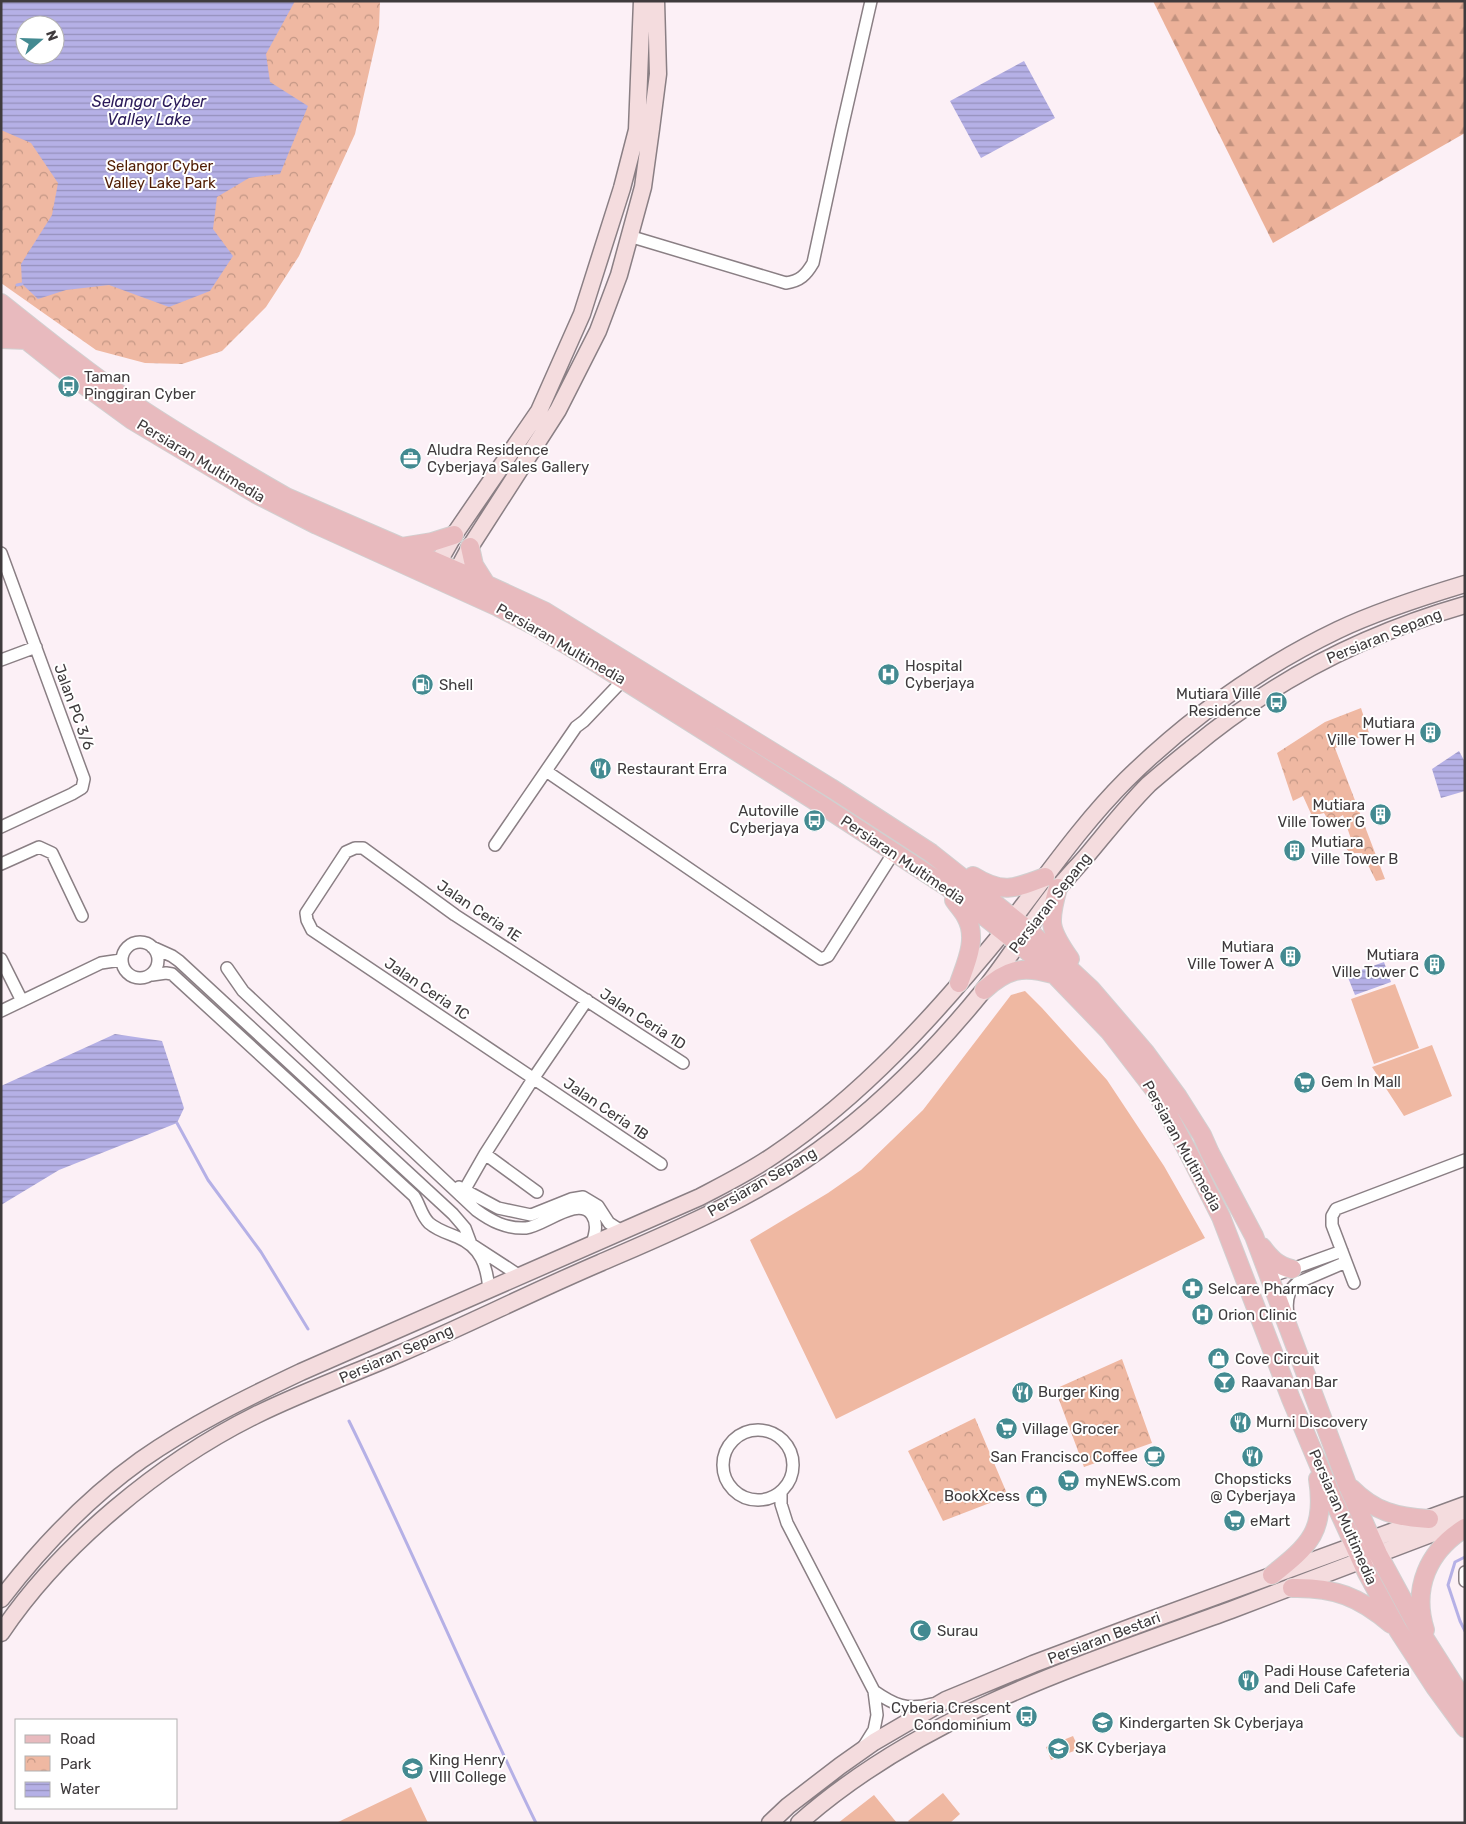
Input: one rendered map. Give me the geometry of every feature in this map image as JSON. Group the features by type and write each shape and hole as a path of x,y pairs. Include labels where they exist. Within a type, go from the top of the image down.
{"main road":[{"name":"Persiaran Multimedia","path":"3,312 27,340 132,420 256,494 317,525 498,606 533,625 1008,924"},
{"name":"Persiaran Multimedia","path":"3,312 138,407 286,497 457,570 544,611 824,784 931,853 1008,924 1091,989 1178,1096 1202,1134 1210,1153 1254,1236 1347,1484 1375,1547 1409,1612 1465,1702"},
{"path":"1,339 27,340"},
{"path":"401,547 432,542 454,534"},
{"path":"470,547 474,565 486,584"},
{"path":"931,853 991,886 1011,888 1052,882 1052,924 1056,939 1091,989"},
{"path":"946,886 967,918 971,931 970,950 959,983"},
{"name":"Persiaran Multimedia","path":"1024,937 1055,975 1109,1031 1156,1092 1221,1217 1314,1454 1358,1554 1398,1630 1435,1687 1465,1728"},
{"path":"984,990 1004,974 1016,970 1029,969 1055,975"},
{"path":"1254,1236 1274,1261 1292,1269"},
{"path":"1270,1277 1260,1283 1259,1288 1271,1325 1272,1348"},
{"path":"1272,1576 1303,1550 1314,1531 1321,1498 1314,1454"},
{"path":"1347,1484 1369,1505 1404,1517 1429,1519"},
{"path":"1440,1664 1423,1623 1420,1590 1424,1574 1431,1560 1440,1548 1465,1528"},
{"path":"1292,1588 1316,1588 1338,1592 1381,1616 1398,1630"}],"street":[{"path":"438,563 454,534 539,411 582,314 622,188 637,130 642,1"},
{"path":"457,570 558,410 598,331 619,275 643,187 658,74 656,1"},
{"path":"630,236 786,283 802,279 814,263 871,1"},
{"name":"Jalan PC 3/6","path":"1,552 84,779 82,788 72,794 1,827"},
{"name":"Persiaran Sepang","path":"1,1633 32,1592 71,1549 123,1503 194,1450 262,1413 665,1236 743,1198 818,1150 852,1124 898,1084 952,1028 984,990 1024,937 1052,882 1093,817 1125,781 1193,720 1223,697 1297,652 1339,630 1414,600 1465,584"},
{"name":"Persiaran Sepang","path":"1,1599 56,1534 107,1487 140,1461 184,1432 244,1398 376,1338 700,1197 734,1180 773,1156 837,1108 889,1060 935,1013 1008,924 1153,781 1210,733 1284,682 1354,645 1426,616 1465,605"},
{"path":"1,660 36,648"},
{"path":"496,845 576,727 623,680"},
{"path":"546,771 821,959 828,956 894,852"},
{"path":"1,864 38,847 52,853 82,916"},
{"name":"Jalan Ceria 1C","path":"355,848 346,852 306,913 312,930 533,1079"},
{"name":"Jalan Ceria 1E","path":"355,848 363,848 455,914 587,1000"},
{"path":"489,1290 488,1272 471,1244 465,1228 453,1214 179,961 143,942 133,943 125,950 121,960 124,970 131,977 141,979 152,975 172,974 414,1196 420,1210 429,1222 441,1231 471,1244 520,1276"},
{"path":"152,947 156,951 158,961 152,975"},
{"path":"1,959 22,1001"},
{"path":"1,1011 101,963 121,960"},
{"path":"227,968 243,991 448,1183 463,1193 492,1221 519,1227 533,1226 574,1208 582,1207 590,1212 595,1220 596,1230 592,1244"},
{"path":"463,1193 533,1079 587,1000"},
{"name":"Jalan Ceria 1D","path":"587,1000 683,1063"},
{"name":"Jalan Ceria 1B","path":"533,1079 661,1164"},
{"path":"486,1154 537,1192"},
{"path":"1316,1274 1326,1272 1339,1274 1354,1282 1332,1225 1332,1216 1336,1209 1465,1160"},
{"path":"463,1193 498,1208 530,1215 571,1199 583,1197 598,1206 608,1222 623,1232"},
{"path":"1315,1260 1329,1248 1335,1231"},
{"path":"1270,1277 1315,1260 1344,1257"},
{"path":"1292,1336 1288,1296 1292,1287 1344,1257"},
{"path":"376,1338 378,1346 386,1349 451,1322 526,1296"},
{"path":"762,1500 780,1492 790,1478 793,1469 792,1459 784,1442 777,1435 768,1431 749,1430 733,1440 724,1456 724,1476 728,1484 743,1497 762,1500 772,1506 786,1523 874,1691 877,1714 874,1730 862,1750"},
{"path":"780,1492 786,1523"},
{"name":"Persiaran Bestari","path":"799,1823 830,1797 906,1746 974,1709 1154,1637 1292,1588 1429,1519 1465,1505"},
{"name":"Persiaran Bestari","path":"1375,1547 1465,1521"},
{"name":"Persiaran Bestari","path":"770,1823 829,1774 862,1750 946,1700 1033,1664 1272,1576 1358,1554"},
{"path":"1465,1572 1465,1581"},
{"path":"1137,1625 1154,1637"},
{"path":"874,1691 892,1704 906,1707 925,1706 946,1700"},
{"path":"829,1774 826,1786 830,1797"}],"green space":[{"name":"Selangor Cyber Valley Lake","path":"1,1 380,1 379,28 355,134 299,256 266,307 222,351 182,364 145,363 96,350 1,283"},
{"path":"1153,1 1465,1 1465,133 1273,243"},
{"path":"1361,708 1369,733 1335,748 1385,879 1376,881 1362,853 1350,853 1342,843 1351,839 1343,815 1330,823 1324,813 1312,816 1303,796 1293,801 1277,753 1325,722"},
{"path":"1395,984 1419,1048 1374,1064 1351,999"},
{"path":"1025,991 1107,1080 1164,1166 1205,1238 836,1419 750,1240 828,1193 861,1170 923,1110 1011,995"},
{"path":"1432,1045 1452,1096 1404,1116 1372,1067"},
{"path":"1122,1359 1152,1443 1084,1467 1055,1389"},
{"path":"975,1418 1008,1496 943,1521 908,1451"},
{"path":"1073,1736 1079,1749 1051,1760 1046,1747"},
{"path":"411,1787 428,1823 336,1823"},
{"path":"943,1793 960,1814 950,1823 910,1823 908,1821"},
{"path":"874,1795 897,1823 838,1823"}],"water":[{"name":"Selangor Cyber Valley Lake","path":"1,1 295,1 266,54 270,82 308,106 280,174 249,178 217,197 213,229 233,256 210,291 169,307 109,285 66,290 38,299 22,284 21,264 52,215 58,183 31,143 1,130"},
{"path":"1024,61 1055,118 981,158 950,101"},
{"path":"1459,751 1465,762 1465,791 1441,798 1432,769"},
{"path":"1384,962 1391,982 1355,995 1347,975"},
{"path":"115,1034 162,1041 184,1108 177,1123 59,1170 1,1205 1,1086"}],"waterway":[{"path":"17,285 22,284"},
{"path":"177,1123 208,1180 261,1252 308,1329"},
{"path":"349,1421 536,1823"},
{"path":"1465,1557 1455,1562 1448,1585 1465,1631"}],"place":[{"name":"Taman Pinggiran Cyber","path":"68,386"},
{"name":"Aludra Residence Cyberjaya Sales Gallery","path":"411,459"},
{"name":"Hospital Cyberjaya","path":"889,675"},
{"name":"Shell","path":"423,685"},
{"name":"Mutiara Ville Residence","path":"1277,703"},
{"name":"Mutiara Ville Tower H","path":"1431,732"},
{"name":"Restaurant Erra","path":"601,769"},
{"name":"Mutiara Ville Tower G","path":"1381,814"},
{"name":"Autoville Cyberjaya","path":"815,820"},
{"name":"Mutiara Ville Tower B","path":"1295,851"},
{"name":"Mutiara Ville Tower A","path":"1290,956"},
{"name":"Mutiara Ville Tower C","path":"1435,964"},
{"name":"Gem In Mall","path":"1305,1082"},
{"name":"Selcare Pharmacy","path":"1192,1289"},
{"name":"Orion Clinic","path":"1202,1315"},
{"name":"Cove Circuit","path":"1219,1359"},
{"name":"Raavanan Bar","path":"1225,1382"},
{"name":"Burger King","path":"1022,1392"},
{"name":"Murni Discovery","path":"1240,1422"},
{"name":"Village Grocer","path":"1006,1429"},
{"name":"Chopsticks @ Cyberjaya","path":"1253,1456"},
{"name":"San Francisco Coffee","path":"1154,1457"},
{"name":"myNEWS.com","path":"1069,1481"},
{"name":"BookXcess","path":"1036,1496"},
{"name":"eMart","path":"1234,1521"},
{"name":"Surau","path":"921,1631"},
{"name":"Padi House Cafeteria and Deli Cafe","path":"1248,1680"},
{"name":"Cyberia Crescent Condominium","path":"1027,1717"},
{"name":"Kindergarten Sk Cyberjaya","path":"1103,1723"},
{"name":"SK Cyberjaya","path":"1059,1748"},
{"name":"King Henry VIII College","path":"413,1769"}],"park label":[{"name":"Selangor Cyber Valley Lake Park","path":"160,174"}]}
